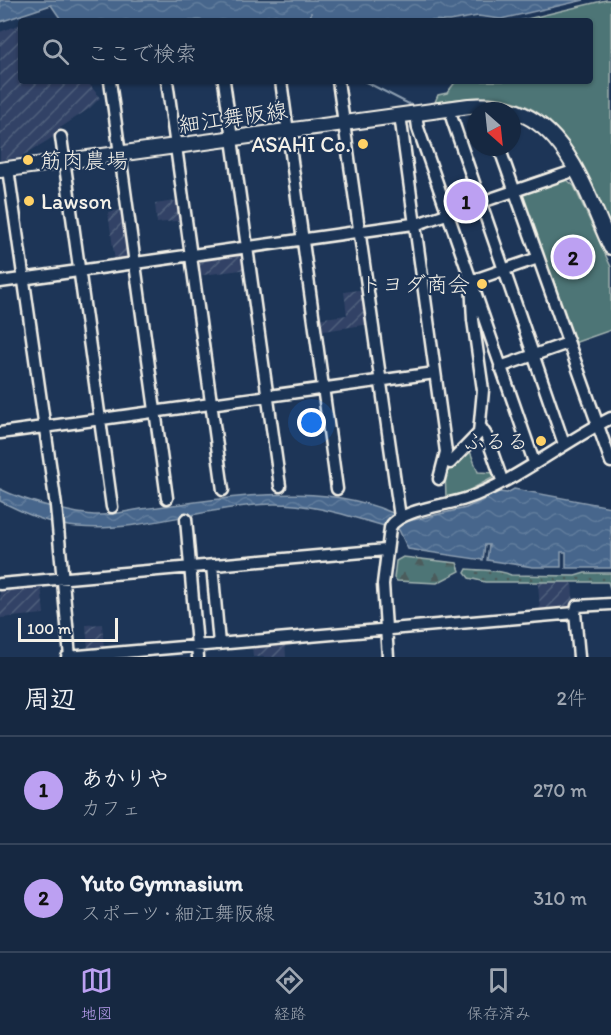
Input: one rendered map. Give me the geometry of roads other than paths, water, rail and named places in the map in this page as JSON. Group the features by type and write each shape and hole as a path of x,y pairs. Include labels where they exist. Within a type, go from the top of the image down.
{"main road":[{"name":"細江舞阪線","path":"4,170 482,105 516,111 535,120 551,133 576,170 611,247"}],"street":[{"path":"110,84 167,498"},
{"path":"167,84 223,490"},
{"path":"224,84 280,486"},
{"path":"281,84 337,489"},
{"path":"338,84 380,381 402,514"},
{"path":"416,113 418,128 534,462"},
{"path":"400,115 446,452 439,478"},
{"path":"452,119 564,444"},
{"path":"61,137 112,507"},
{"path":"502,156 611,462"},
{"path":"4,170 23,279 56,506 69,657 198,651 219,644 575,613"},
{"path":"0,282 415,224 448,215 576,170"},
{"path":"471,282 538,258"},
{"path":"450,463 479,433 480,426 483,390 472,320 471,282"},
{"path":"501,367 567,343"},
{"path":"0,433 435,373"},
{"path":"388,657 383,590 386,550 390,528 402,514 463,500 611,418"},
{"path":"480,426 486,435 502,480"},
{"path":"186,519 198,651"},
{"path":"0,584 386,550"},
{"path":"212,565 219,644"},
{"path":"579,657 575,613 577,606 611,604"}],"water":[{"path":"0,0 584,0 505,18 478,16 466,18 311,18 311,12 310,18 276,18 276,15 256,18 60,18 51,5 0,22"},
{"path":"0,489 50,506 91,515 116,514 208,500 277,494 345,499 378,507 409,521 466,508 499,492 507,493 514,489 611,507 611,568 566,568 566,552 561,552 561,567 533,567 487,560 489,545 485,545 483,560 408,549 399,530 337,513 291,505 274,504 225,509 126,526 101,528 68,526 38,518 0,501"}],"waterway":[{"path":"370,84 411,105"}],"place":[{"name":"ASAHI Co.","path":"363,144"},
{"name":"筋肉農場","path":"28,160"},
{"name":"Lawson","path":"29,201"},
{"name":"あかりや","path":"466,201"},
{"name":"Yuto Gymnasium","path":"573,257"},
{"name":"トヨダ商会","path":"482,284"},
{"name":"ふるる","path":"541,441"}]}
